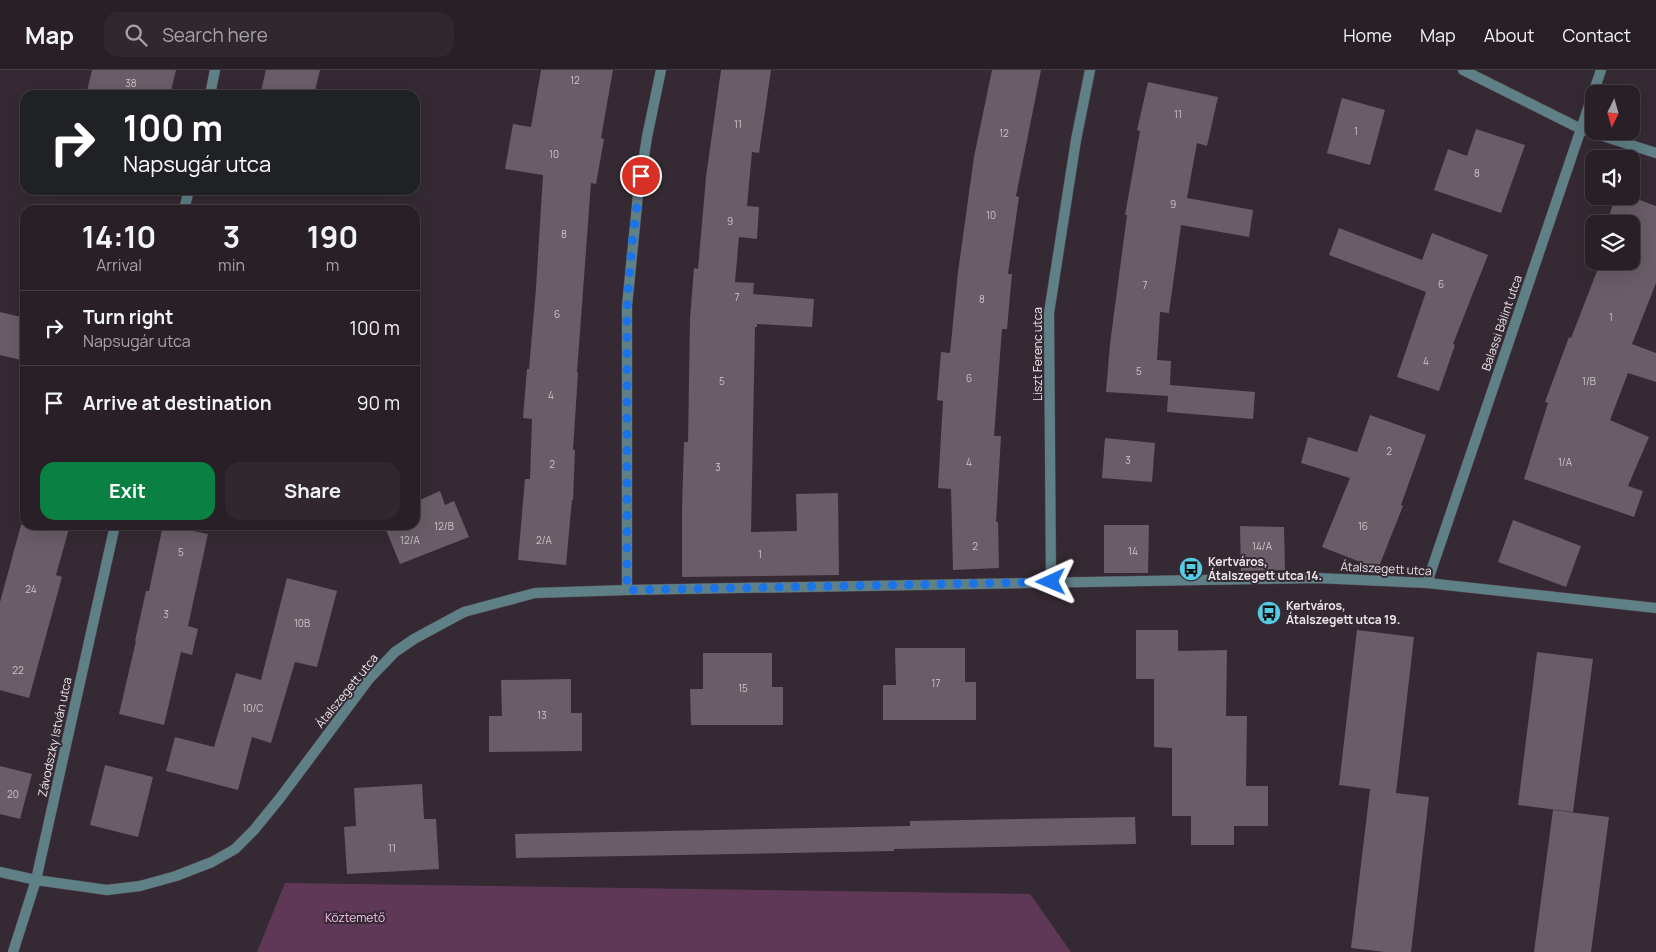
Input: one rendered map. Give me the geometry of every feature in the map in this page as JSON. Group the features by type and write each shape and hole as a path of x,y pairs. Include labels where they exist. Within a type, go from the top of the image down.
{"street":[{"path":"211,90 215,70"},
{"path":"627,590 627,306 632,243 640,185 660,70"},
{"name":"Liszt Ferenc utca","path":"1051,582 1049,313 1071,168 1090,70"},
{"path":"1462,70 1581,129 1656,153"},
{"name":"Balassi Bálint utca","path":"1427,583 1601,70"},
{"name":"Závodszky István utca","path":"13,952 36,880 114,530"},
{"name":"Átalszegett utca","path":"0,872 36,880 107,890 149,884 212,862 236,849 254,830 369,679 395,652 414,639 464,612 535,593 1317,578 1427,583 1656,608"}],"green space":[{"name":"Köztemető","path":"285,883 1030,894 1071,952 257,952"}],"building":[{"path":"92,70 176,70 171,90 87,90"},
{"path":"266,70 320,70 315,90 261,90"},
{"path":"541,70 613,70 601,138 604,139 596,184 591,183 577,372 573,450 575,450 573,500 566,565 518,560 525,479 530,479 532,419 523,418 536,288 543,175 505,169 513,124 531,127"},
{"path":"721,70 771,70 759,153 752,152 747,206 759,207 757,239 739,237 735,282 754,283 753,294 814,299 812,327 757,324 757,327 755,327 751,532 797,531 796,494 838,493 839,575 682,577 684,442 688,442 690,319 694,268 698,269 706,177"},
{"path":"992,70 1041,70 1016,196 1019,197 1008,274 1012,274 1007,329 1002,329 994,436 1001,436 996,522 998,522 999,568 953,570 951,489 938,488 943,401 937,400 941,352 950,353 958,272 974,157"},
{"path":"1148,82 1218,97 1207,146 1197,143 1187,198 1253,210 1249,237 1181,225 1169,313 1160,312 1157,360 1171,361 1170,385 1255,392 1253,419 1167,412 1168,396 1106,392 1110,344 1127,215 1125,215 1140,131 1137,130"},
{"path":"1342,98 1385,110 1370,165 1327,153"},
{"path":"1476,129 1525,145 1501,213 1434,190 1448,149 1467,156"},
{"path":"1640,200 1656,206 1656,283 1632,344 1656,353 1656,382 1628,373 1610,420 1649,437 1628,486 1643,491 1634,517 1524,479 1548,403 1545,402 1569,337 1571,338 1597,270 1640,270 1640,215 1609,215 1613,205 1640,205"},
{"path":"1339,228 1422,260 1432,233 1488,255 1453,344 1455,345 1439,391 1397,377 1426,292 1329,255"},
{"path":"0,312 20,317 20,360 0,355"},
{"path":"1370,415 1426,435 1401,505 1403,506 1378,569 1322,547 1350,478 1301,463 1308,437 1357,452"},
{"path":"1105,438 1155,443 1152,482 1102,478"},
{"path":"440,491 445,505 454,501 469,537 400,564 386,530 420,530 420,500"},
{"path":"1513,520 1581,546 1566,587 1498,562"},
{"path":"1104,525 1149,525 1148,573 1104,573"},
{"path":"1240,526 1284,527 1285,570 1241,571"},
{"path":"20,529 69,530 56,575 62,577 29,698 0,690 0,602"},
{"path":"162,530 188,530 208,534 188,626 198,629 192,655 181,652 164,725 119,714 146,591 149,591"},
{"path":"287,578 337,591 317,667 295,662 271,743 252,737 238,790 166,771 175,737 214,747 236,673 261,680"},
{"path":"1136,630 1178,630 1178,651 1227,650 1226,716 1247,716 1246,786 1268,786 1268,826 1234,826 1234,845 1191,845 1191,816 1172,816 1172,748 1154,747 1154,679 1136,679"},
{"path":"1357,630 1414,637 1396,793 1429,797 1411,952 1385,952 1351,948 1370,789 1339,785"},
{"path":"895,648 965,648 965,682 976,682 976,720 883,720 883,685 896,685"},
{"path":"1537,652 1593,659 1573,812 1518,805"},
{"path":"703,653 772,653 772,687 783,687 783,725 691,725 690,689 703,689"},
{"path":"571,679 571,713 582,713 582,751 489,752 489,716 502,716 501,680"},
{"path":"105,765 153,777 138,837 90,825"},
{"path":"0,766 32,774 20,819 0,814"},
{"path":"422,784 424,819 436,819 439,869 347,874 344,827 356,826 354,788"},
{"path":"1553,810 1609,817 1591,952 1534,952"},
{"path":"1135,817 1136,844 894,849 894,851 516,858 515,834 910,826 910,821"}],"place":[{"name":"Kertváros, Átalszegett utca 14.","path":"1191,569"},
{"name":"Kertváros, Átalszegett utca 19.","path":"1269,613"}],"route":[{"path":"641,176 632,243 627,306 627,590 1051,582"}]}
